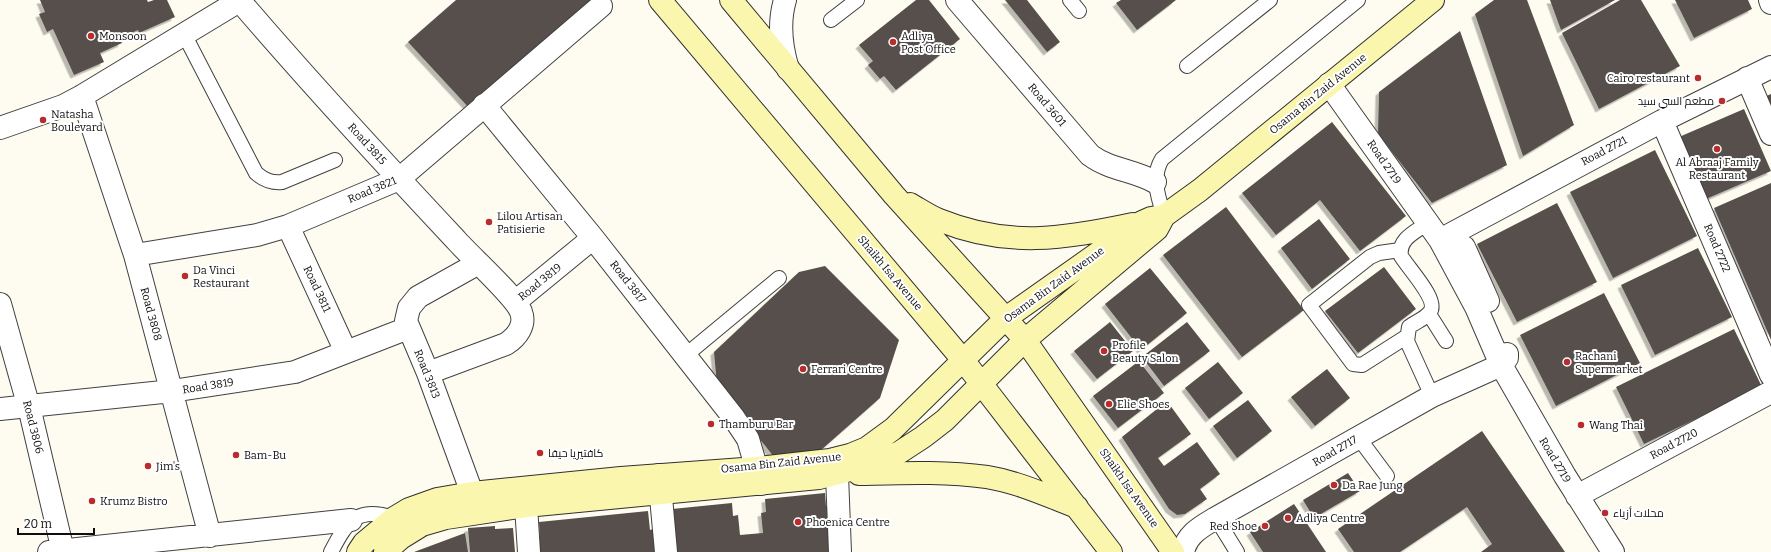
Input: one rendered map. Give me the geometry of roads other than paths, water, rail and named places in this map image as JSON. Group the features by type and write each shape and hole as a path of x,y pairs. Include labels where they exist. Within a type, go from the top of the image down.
{"main road":[{"name":"Shaikh Isa Avenue","path":"660,0 983,384 1111,552"},
{"name":"Shaikh Isa Avenue","path":"731,0 894,195 1025,340 1173,552"},
{"name":"Osama Bin Zaid Avenue","path":"358,552 364,543 394,518 409,509 437,499 472,493 660,484 759,476 820,478 838,475 873,464 912,444 945,420 983,384 1025,340 1157,229 1164,216 1200,190 1432,0"},
{"path":"894,195 938,220 972,231 1008,238 1045,239 1081,235 1142,222"},
{"name":"Osama Bin Zaid Avenue","path":"759,476 850,456 867,448 893,429 1006,318 1142,222 1151,218 1164,216"},
{"path":"838,475 935,472 988,477 1029,489 1077,507"},
{"name":"Osama Bin Zaid Avenue","path":"385,552 401,538 422,525 446,518 660,484"}],"street":[{"path":"784,0 780,30 782,50 788,69"},
{"name":"Road 3601","path":"957,0 1090,155 1106,166 1137,172 1156,182"},
{"path":"0,128 64,106 184,34 245,2"},
{"name":"Road 3815","path":"245,2 399,179 515,302"},
{"name":"Road 3821","path":"135,255 257,235 288,226 399,179 601,6"},
{"name":"Road 2721","path":"1434,231 1771,67"},
{"path":"1747,78 1771,134"},
{"name":"Road 2719","path":"1329,84 1434,231 1476,307 1500,366 1577,496 1614,552"},
{"name":"Road 3808","path":"82,96 135,255 210,536"},
{"name":"Road 3817","path":"484,105 686,355 748,439 759,476"},
{"name":"Road 2722","path":"1662,121 1771,375"},
{"name":"Road 3811","path":"288,226 346,352"},
{"name":"Road 3819","path":"428,373 506,344 514,339 520,331 522,322 521,312 515,302 593,238"},
{"name":"Road 3813","path":"478,264 413,302 406,314 408,328 428,373 472,493 478,502 490,511"},
{"name":"Road 3806","path":"0,304 29,406 56,551"},
{"name":"Road 3819","path":"0,409 172,391 295,372 408,328"},
{"name":"Road 2717","path":"1183,552 1189,537 1197,529 1432,396 1500,366"},
{"name":"Road 2720","path":"1577,496 1771,392"},
{"path":"838,475 840,552"},
{"path":"660,484 666,552"},
{"path":"526,506 529,552"},
{"path":"56,551 150,547 210,536 352,520"}],"lane":[{"path":"831,20 857,0"},
{"path":"1070,0 1078,11"},
{"path":"1187,66 1270,0"},
{"path":"1164,216 1156,182 1158,166 1168,152 1358,0"},
{"path":"184,34 256,173 274,183 282,182 335,160"},
{"path":"1432,396 1406,337 1409,327 1429,314 1431,310 1431,299 1401,256 1400,250 1405,240 1434,231"},
{"path":"1400,250 1370,257 1309,305 1353,364 1362,365 1406,337"},
{"path":"686,355 779,278"},
{"path":"1429,314 1446,341"},
{"path":"1358,437 1387,476"},
{"path":"331,552 352,520 363,514 378,513 394,518"},
{"path":"1216,518 1237,552"}],"place":[{"name":"Monsoon","path":"91,36"},
{"name":"Adliya Post Office","path":"893,42"},
{"name":"Cairo restaurant","path":"1698,78"},
{"name":"مطعم السي سيد","path":"1722,101"},
{"name":"Natasha Boulevard","path":"43,120"},
{"name":"Al Abraaj Family Restaurant","path":"1717,149"},
{"name":"Lilou Artisan Patisierie","path":"489,222"},
{"name":"Da Vinci Restaurant","path":"185,276"},
{"name":"Profile Beauty Salon","path":"1104,351"},
{"name":"Rachani Supermarket","path":"1567,362"},
{"name":"Ferrari Centre","path":"803,369"},
{"name":"Elie Shoes","path":"1109,404"},
{"name":"Thamburu Bar","path":"711,424"},
{"name":"Wang Thai","path":"1581,425"},
{"name":"كافتيريا حيفا","path":"540,453"},
{"name":"Bam-Bu","path":"236,455"},
{"name":"Jim's","path":"148,466"},
{"name":"Da Rae Jung","path":"1334,485"},
{"name":"Krumz Bistro","path":"92,501"},
{"name":"محلات أزياء","path":"1605,513"},
{"name":"Adliya Centre","path":"1288,518"},
{"name":"Phoenica Centre","path":"798,522"},
{"name":"Red Shoe","path":"1265,526"}]}
